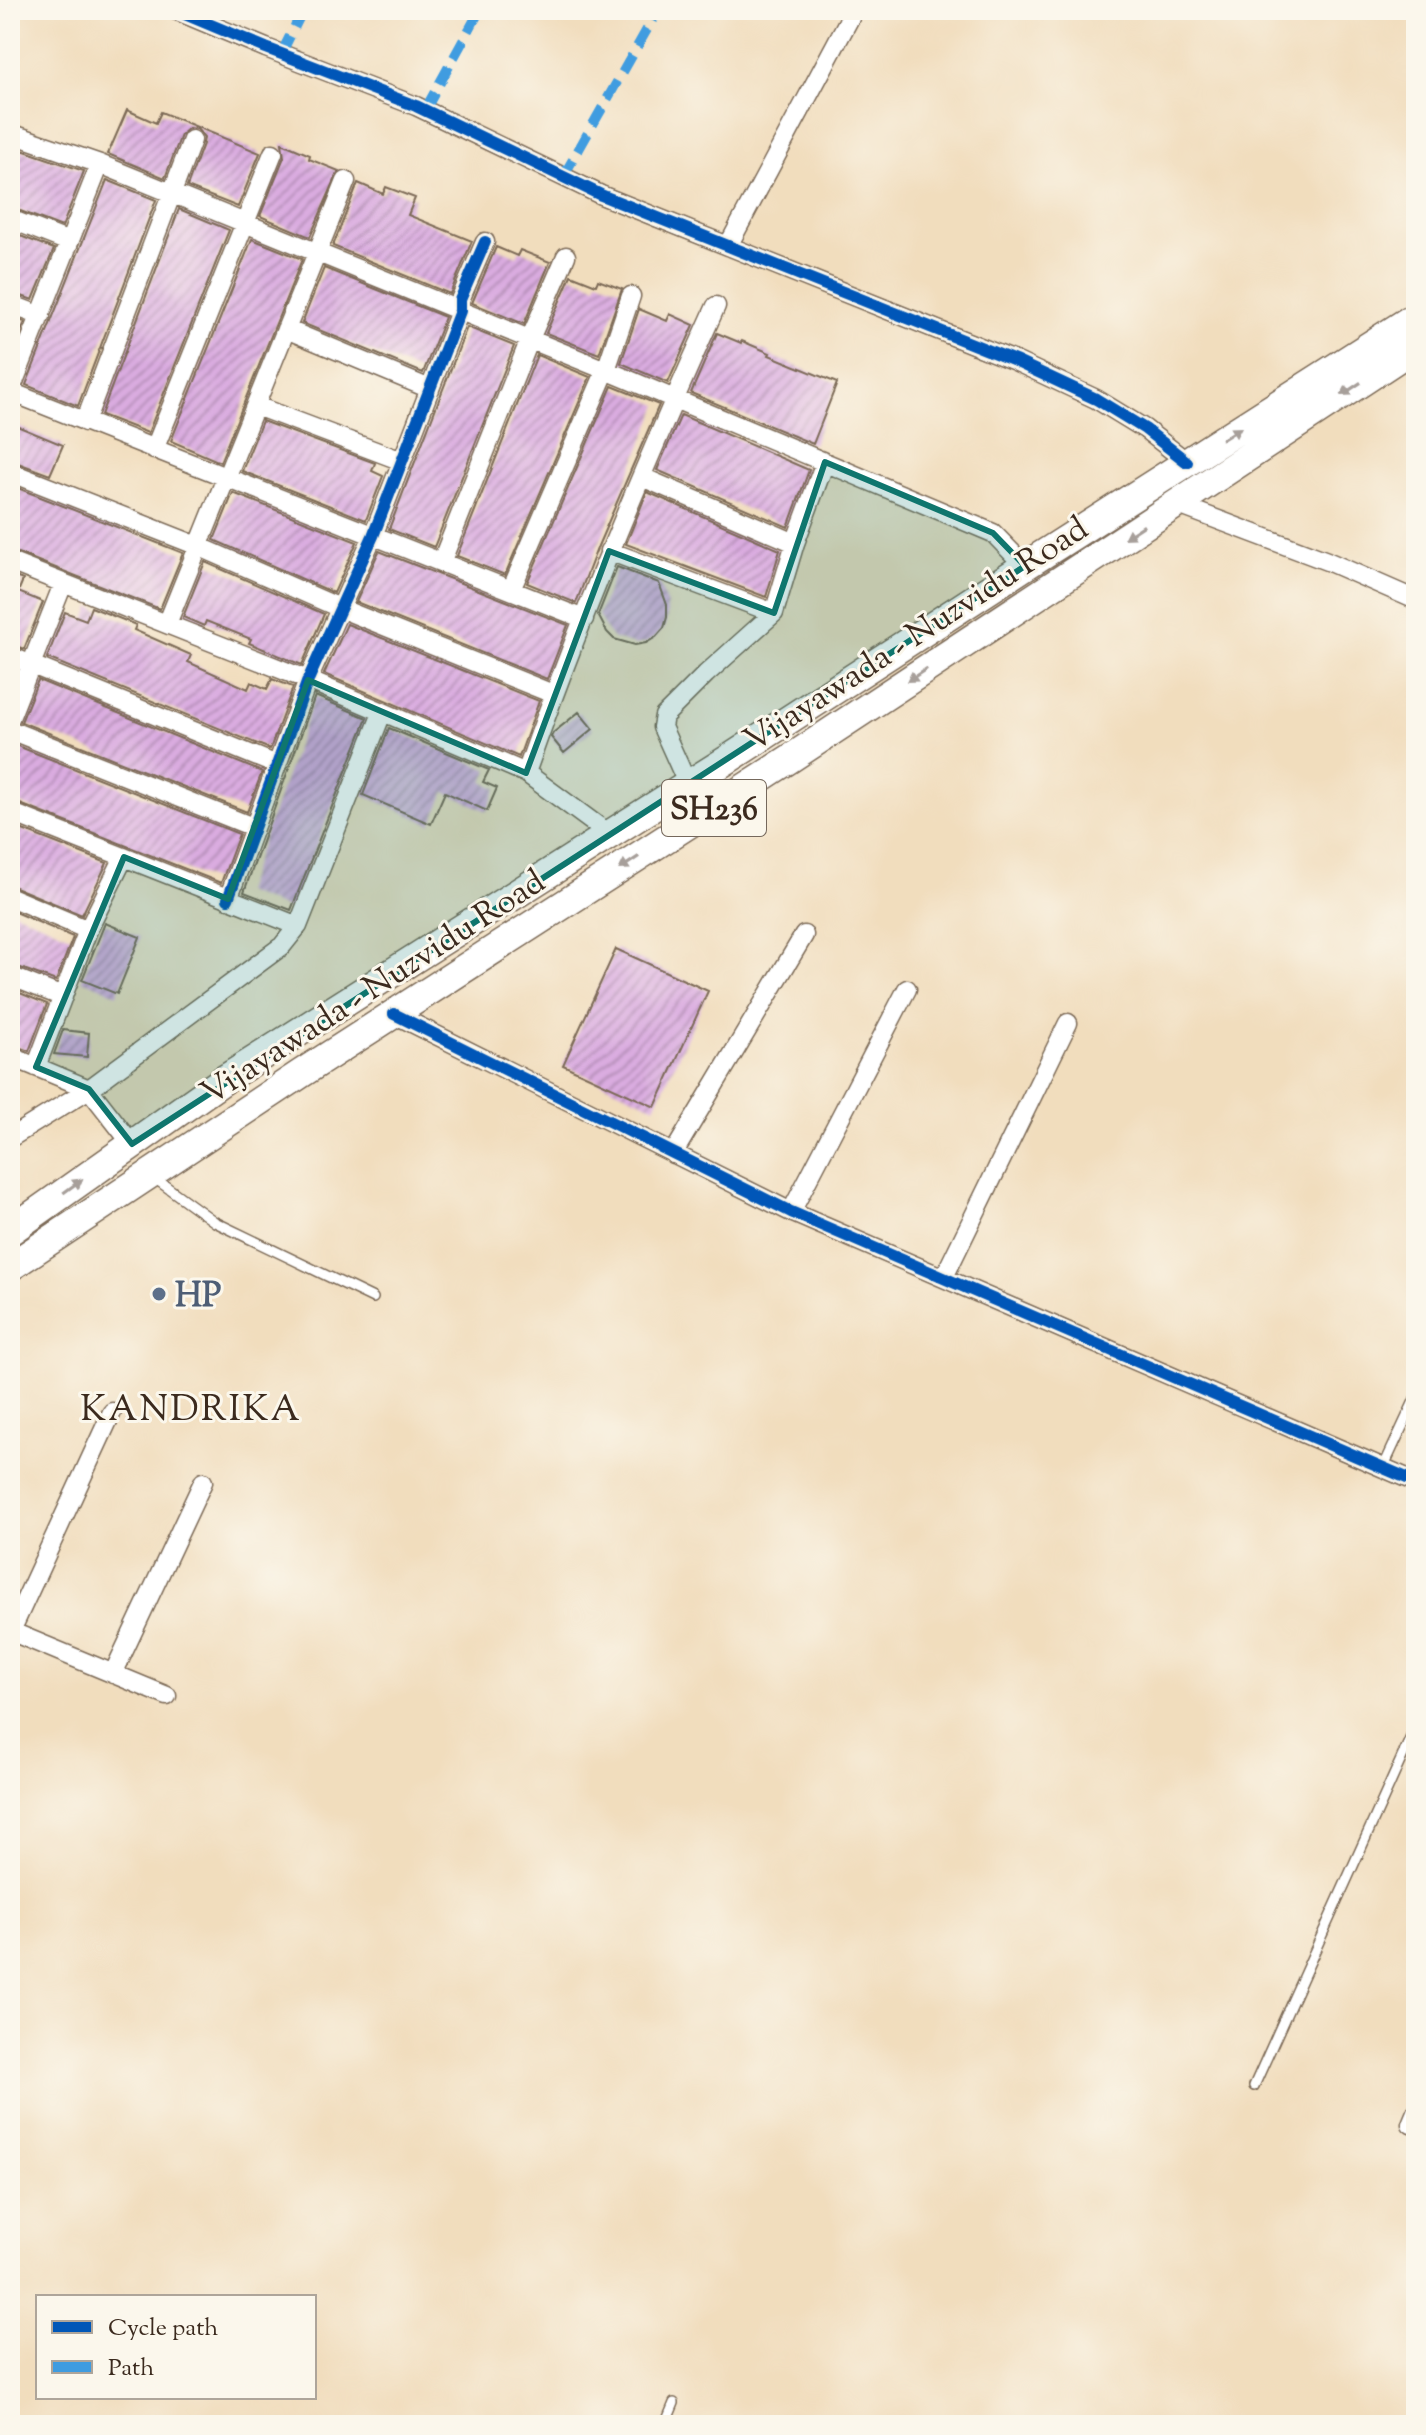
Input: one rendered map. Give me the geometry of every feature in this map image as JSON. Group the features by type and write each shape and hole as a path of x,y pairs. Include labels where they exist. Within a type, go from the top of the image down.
{"main road":[{"name":"Vijayawada - Nuzvidu Road","path":"10,1231 127,1138 610,835 684,776 1025,566 1416,316"},
{"name":"Vijayawada - Nuzvidu Road","path":"10,1267 1416,346"}],"street":[{"path":"175,10 416,106 601,195 1001,355 1096,399 1145,429 1187,462"},
{"path":"728,246 854,10"},
{"path":"10,133 172,193 606,370 993,533 1025,566"},
{"path":"85,422 192,140"},
{"path":"154,450 273,153"},
{"path":"100,164 10,393 584,619"},
{"path":"167,624 346,181"},
{"path":"10,219 69,242"},
{"path":"228,899 308,680 373,536 460,311 460,300 485,242"},
{"path":"441,563 566,256"},
{"path":"511,590 606,370 631,296"},
{"path":"10,304 41,316"},
{"path":"526,773 609,551 716,306"},
{"path":"286,329 430,389"},
{"path":"256,406 402,461"},
{"path":"684,776 662,727 664,716 774,613 795,543 825,462"},
{"path":"10,472 198,546 342,609 553,694"},
{"path":"642,477 795,543"},
{"path":"1176,504 1327,561 1416,600"},
{"path":"609,551 774,613"},
{"path":"10,562 308,680 526,773 610,835"},
{"path":"10,718 63,584"},
{"path":"10,656 277,765"},
{"path":"10,1138 94,1096 282,946 298,926 382,713"},
{"path":"10,730 253,827"},
{"path":"10,812 298,926"},
{"path":"36,1067 88,930 124,857"},
{"path":"10,897 88,930"},
{"path":"673,1154 804,935"},
{"path":"10,976 63,997"},
{"path":"791,1212 907,989"},
{"path":"394,1014 791,1212 1416,1482"},
{"path":"944,1277 1068,1023"},
{"path":"10,1056 94,1096 127,1138"},
{"path":"112,1412 11,1631 167,1696"},
{"path":"113,1674 203,1482"}],"lane":[{"path":"150,1174 215,1222 373,1298"},
{"path":"1383,1468 1416,1397"},
{"path":"1254,2086 1416,1726"},
{"path":"665,2425 674,2403"}],"highlighted area":[{"path":"825,462 993,533 1025,566 132,1144 89,1089 36,1067 124,857 228,899 308,680 526,773 609,551 774,613"}],"building":[{"path":"127,110 156,123 161,112 260,153 238,207 187,187 203,144 204,137 197,129 189,128 181,135 165,178 108,154"},
{"path":"282,143 310,155 309,159 339,171 310,237 260,216 284,157"},
{"path":"10,146 84,171 62,227 10,207"},
{"path":"107,180 156,200 78,406 26,385"},
{"path":"358,183 383,194 386,187 415,198 408,215 472,241 450,294 333,246"},
{"path":"179,209 229,230 148,433 101,415"},
{"path":"10,232 54,249 33,300 10,292"},
{"path":"252,239 302,259 220,462 171,441"},
{"path":"496,247 517,256 520,250 550,262 524,324 472,303"},
{"path":"324,268 445,317 423,373 302,323"},
{"path":"571,275 596,285 598,280 622,289 599,354 546,333"},
{"path":"639,309 667,321 670,314 694,325 668,383 621,363"},
{"path":"10,317 25,322 10,359"},
{"path":"467,327 514,346 434,547 389,529"},
{"path":"717,333 837,383 813,444 691,393"},
{"path":"537,355 590,377 505,575 457,556"},
{"path":"612,386 659,405 576,603 527,583"},
{"path":"681,415 809,470 788,527 657,470"},
{"path":"262,421 375,463 372,471 383,476 366,520 242,471"},
{"path":"17,426 63,445 50,475 10,460 10,443"},
{"path":"10,485 183,553 160,609 10,550"},
{"path":"647,492 780,550 766,597 626,544"},
{"path":"233,493 357,542 334,593 214,540"},
{"path":"379,551 568,625 547,679 356,602"},
{"path":"205,562 324,614 302,665 249,643 251,639 206,621 204,626 183,617"},
{"path":"617,567 659,583 667,605 667,617 664,628 646,643 635,645 614,639 598,615"},
{"path":"10,575 23,580 18,592 43,602 24,649 10,644"},
{"path":"91,607 136,625 134,630 191,655 188,662 248,689 251,682 267,689 272,679 293,687 270,749 47,658 65,612 86,620"},
{"path":"347,624 539,701 519,757 324,674"},
{"path":"38,680 262,772 247,812 21,722"},
{"path":"315,696 367,718 291,910 244,892"},
{"path":"579,712 593,729 564,753 551,737"},
{"path":"389,728 489,770 483,782 497,788 487,811 445,792 431,824 363,795"},
{"path":"10,743 239,834 221,883 10,800"},
{"path":"10,825 107,863 82,915 10,885"},
{"path":"10,910 73,937 56,981 10,964"},
{"path":"105,923 140,937 117,994 82,980"},
{"path":"616,949 708,991 655,1107 563,1065"},
{"path":"10,989 47,1004 29,1051 10,1044"},
{"path":"63,1030 89,1033 87,1057 54,1054"}],"marked path":[{"path":"281,54 303,10"},
{"path":"425,110 480,10"},
{"path":"563,177 658,10"}],"cycle path":[{"path":"175,10 416,106 601,195 1015,361 1096,399 1145,429 1187,462"},
{"path":"228,899 308,680 373,536 460,311 460,300 485,242"},
{"path":"394,1014 791,1212 1416,1482"}],"place":[{"name":"HP","path":"159,1294"}],"district":[{"name":"KANDRIKA","path":"191,1407"}]}
